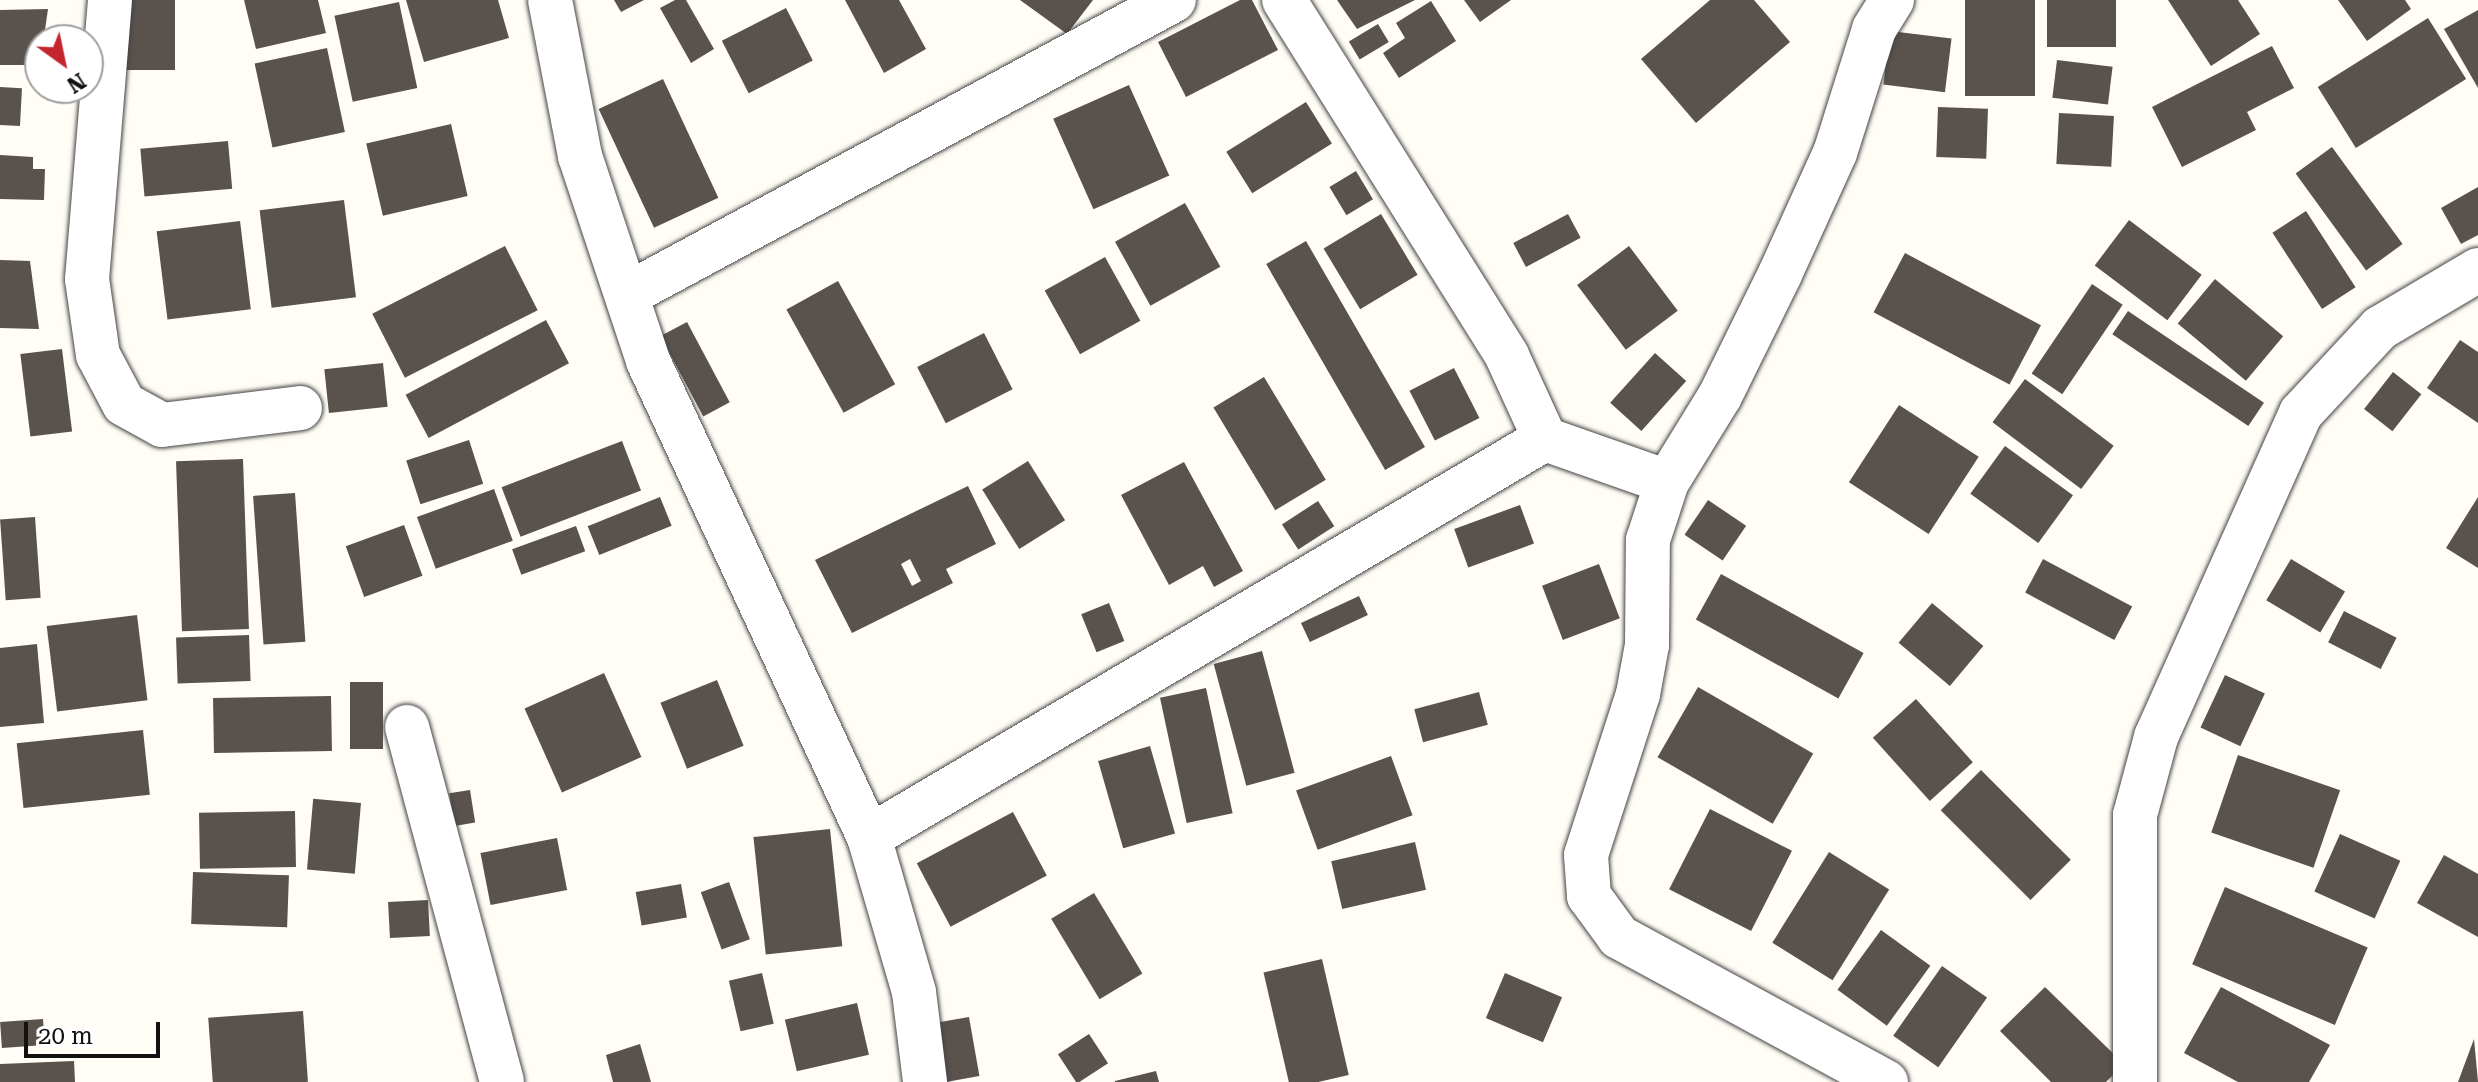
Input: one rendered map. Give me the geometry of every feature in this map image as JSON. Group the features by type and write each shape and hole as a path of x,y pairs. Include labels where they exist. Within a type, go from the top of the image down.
{"street":[{"path":"110,0 87,279 98,355 124,404 162,425 300,408"},
{"path":"550,0 580,156 648,361 869,837 914,992 925,1082"},
{"path":"628,294 1174,0"},
{"path":"1284,0 1507,356 1545,439 1667,482"},
{"path":"1886,1082 1619,937 1589,896 1586,855 1638,694 1647,645 1648,540 1667,482 1720,396 1780,274 1835,153 1874,29 1892,0"},
{"path":"2136,1081 2135,815 2156,737 2301,413 2380,328 2476,274"},
{"path":"869,837 1545,439"},
{"path":"407,727 502,1082"}],"building":[{"path":"117,0 175,0 175,70 117,70"},
{"path":"244,0 318,0 326,33 256,49"},
{"path":"406,0 498,0 509,38 424,62"},
{"path":"614,0 644,0 621,12"},
{"path":"675,0 686,0 714,49 691,63 660,8"},
{"path":"845,0 899,0 926,49 884,73"},
{"path":"1020,0 1093,0 1067,34"},
{"path":"1240,0 1252,0 1278,50 1186,97 1158,42"},
{"path":"1337,0 1415,0 1357,29"},
{"path":"1464,0 1511,0 1480,22"},
{"path":"1710,0 1754,0 1790,42 1696,123 1641,59"},
{"path":"1965,0 2035,0 2035,96 1965,96"},
{"path":"2047,0 2116,0 2116,47 2047,47"},
{"path":"2168,0 2238,0 2260,34 2211,66"},
{"path":"2338,0 2405,0 2411,9 2367,41"},
{"path":"1431,1 1456,41 1399,78 1383,53 1405,38 1396,23"},
{"path":"399,2 417,88 353,102 334,16"},
{"path":"786,8 813,61 749,93 722,41"},
{"path":"48,9 46,24 24,24 24,65 0,65 0,10"},
{"path":"2478,10 2478,88 2444,29"},
{"path":"2428,18 2466,79 2356,148 2318,87"},
{"path":"1378,24 1389,42 1360,60 1349,42"},
{"path":"1890,31 1952,39 1945,92 1883,85"},
{"path":"2272,46 2294,88 2247,112 2256,130 2182,167 2152,107"},
{"path":"327,48 345,132 272,148 255,63"},
{"path":"2057,60 2113,67 2108,105 2052,98"},
{"path":"663,79 718,198 654,228 599,109"},
{"path":"1129,85 1169,175 1093,209 1053,119"},
{"path":"0,87 22,88 20,126 0,125"},
{"path":"1306,102 1332,144 1252,193 1226,152"},
{"path":"1938,107 1988,109 1986,159 1936,157"},
{"path":"2059,113 2114,116 2111,167 2056,164"},
{"path":"451,124 468,196 383,216 366,144"},
{"path":"228,141 232,189 145,196 140,149"},
{"path":"2332,147 2403,244 2366,271 2296,173"},
{"path":"0,155 33,157 33,169 45,169 44,200 0,199"},
{"path":"1356,171 1373,199 1346,215 1329,187"},
{"path":"2478,187 2478,235 2461,244 2441,208"},
{"path":"344,200 356,297 272,308 260,210"},
{"path":"1185,203 1220,267 1150,306 1115,242"},
{"path":"2306,211 2356,287 2322,309 2272,233"},
{"path":"1381,214 1418,275 1360,309 1324,249"},
{"path":"1568,214 1581,238 1526,267 1513,243"},
{"path":"2129,220 2202,275 2167,320 2095,266"},
{"path":"240,221 251,309 167,320 157,231"},
{"path":"1306,241 1425,447 1385,470 1266,264"},
{"path":"505,246 538,310 405,378 372,314"},
{"path":"1629,246 1678,311 1626,350 1577,285"},
{"path":"1905,253 2041,325 2010,384 1874,312"},
{"path":"1105,257 1140,321 1080,354 1045,290"},
{"path":"0,260 30,261 39,329 0,328"},
{"path":"2215,279 2283,336 2246,381 2178,323"},
{"path":"838,281 895,384 844,413 786,310"},
{"path":"2092,284 2123,305 2062,394 2032,374"},
{"path":"2128,311 2264,403 2248,426 2112,334"},
{"path":"546,320 569,363 429,438 406,395"},
{"path":"687,322 730,402 703,416 661,336"},
{"path":"984,333 1013,389 946,423 917,367"},
{"path":"2460,340 2478,352 2478,423 2427,388"},
{"path":"62,349 72,431 30,436 20,354"},
{"path":"1655,353 1686,381 1641,431 1610,403"},
{"path":"383,363 388,407 329,413 324,369"},
{"path":"1454,368 1479,418 1435,441 1409,391"},
{"path":"2393,372 2421,394 2392,431 2364,409"},
{"path":"1264,377 1326,480 1275,510 1213,407"},
{"path":"2025,379 2114,446 2081,489 1993,422"},
{"path":"1899,405 1979,457 1929,534 1849,482"},
{"path":"469,440 483,484 420,504 406,460"},
{"path":"622,441 641,490 521,537 502,487"},
{"path":"2005,446 2073,495 2038,543 1970,494"},
{"path":"243,459 249,629 182,631 176,461"},
{"path":"1028,461 1065,520 1019,549 982,490"},
{"path":"1184,462 1243,571 1214,587 1203,566 1169,585 1121,495"},
{"path":"968,486 996,544 946,569 953,583 852,633 815,560","holes":["910,559 921,581 912,586 901,564"]},
{"path":"494,489 513,541 436,569 417,517"},
{"path":"295,493 305,642 263,645 253,496"},
{"path":"660,497 672,526 599,555 588,526"},
{"path":"2478,497 2478,568 2446,548"},
{"path":"1708,500 1746,526 1723,561 1685,535"},
{"path":"1318,501 1334,526 1298,550 1282,524"},
{"path":"1520,505 1534,544 1468,567 1454,529"},
{"path":"35,517 41,598 6,600 0,519"},
{"path":"404,525 422,576 364,597 346,546"},
{"path":"576,526 585,551 521,575 512,549"},
{"path":"2043,559 2132,606 2114,640 2025,593"},
{"path":"2291,559 2345,591 2320,633 2266,600"},
{"path":"1599,564 1620,618 1563,640 1542,586"},
{"path":"1721,574 1864,653 1838,699 1696,619"},
{"path":"1359,596 1368,615 1310,642 1301,623"},
{"path":"1109,603 1124,641 1097,652 1081,614"},
{"path":"1932,603 1983,646 1950,686 1899,643"},
{"path":"2344,611 2397,638 2381,669 2328,642"},
{"path":"137,615 147,700 57,711 47,626"},
{"path":"249,635 251,681 178,684 176,638"},
{"path":"37,644 44,723 0,727 0,648"},
{"path":"1262,651 1295,773 1246,786 1214,664"},
{"path":"604,673 641,757 562,792 525,708"},
{"path":"2225,675 2265,694 2240,746 2200,728"},
{"path":"717,680 744,746 687,769 660,703"},
{"path":"350,682 383,682 383,749 350,749"},
{"path":"1698,687 1813,754 1773,824 1658,757"},
{"path":"1206,688 1233,813 1187,823 1160,698"},
{"path":"1479,692 1488,725 1423,742 1414,709"},
{"path":"331,696 332,751 214,753 213,698"},
{"path":"1916,699 1973,762 1930,801 1873,738"},
{"path":"143,730 150,795 23,808 17,743"},
{"path":"1150,746 1175,833 1123,848 1098,761"},
{"path":"2238,755 2340,790 2313,868 2211,833"},
{"path":"1391,756 1413,815 1318,850 1296,791"},
{"path":"1981,770 2071,860 2030,900 1941,810"},
{"path":"470,790 475,823 454,826 449,793"},
{"path":"313,799 361,803 355,874 307,870"},
{"path":"1710,809 1792,851 1751,931 1669,889"},
{"path":"295,811 296,867 200,869 199,813"},
{"path":"1013,812 1047,876 951,927 917,863"},
{"path":"830,829 842,946 766,954 753,837"},
{"path":"2340,834 2400,861 2375,918 2314,892"},
{"path":"557,838 567,890 491,905 480,853"},
{"path":"1415,842 1426,890 1342,909 1331,861"},
{"path":"1829,852 1889,890 1833,980 1772,943"},
{"path":"2444,855 2478,874 2478,937 2417,903"},
{"path":"193,872 289,875 287,927 191,924"},
{"path":"729,882 750,939 722,950 701,892"},
{"path":"681,884 687,917 642,925 636,892"},
{"path":"2225,887 2368,948 2335,1025 2192,964"},
{"path":"1094,893 1142,974 1100,999 1051,919"},
{"path":"428,900 430,936 390,938 388,902"},
{"path":"1881,930 1930,966 1887,1026 1838,990"},
{"path":"1322,959 1349,1075 1318,1082 1289,1082 1264,972"},
{"path":"1942,966 1987,998 1938,1067 1893,1036"},
{"path":"762,973 774,1024 741,1031 729,981"},
{"path":"1505,973 1562,997 1543,1042 1486,1018"},
{"path":"2045,987 2124,1064 2106,1082 2051,1082 2000,1031"},
{"path":"2221,987 2330,1045 2309,1082 2238,1082 2184,1053"},
{"path":"857,1003 869,1055 797,1071 785,1020"},
{"path":"303,1011 308,1082 213,1082 208,1018"},
{"path":"969,1017 979,1076 945,1082 935,1023"},
{"path":"43,1019 45,1045 2,1048 0,1022"},
{"path":"1089,1034 1108,1063 1076,1082 1058,1054"},
{"path":"2474,1039 2478,1082 2458,1082"},
{"path":"640,1044 651,1082 613,1082 606,1055"},
{"path":"74,1061 75,1082 0,1082 0,1064"},
{"path":"1156,1071 1159,1082 1115,1082 1115,1081"}]}
